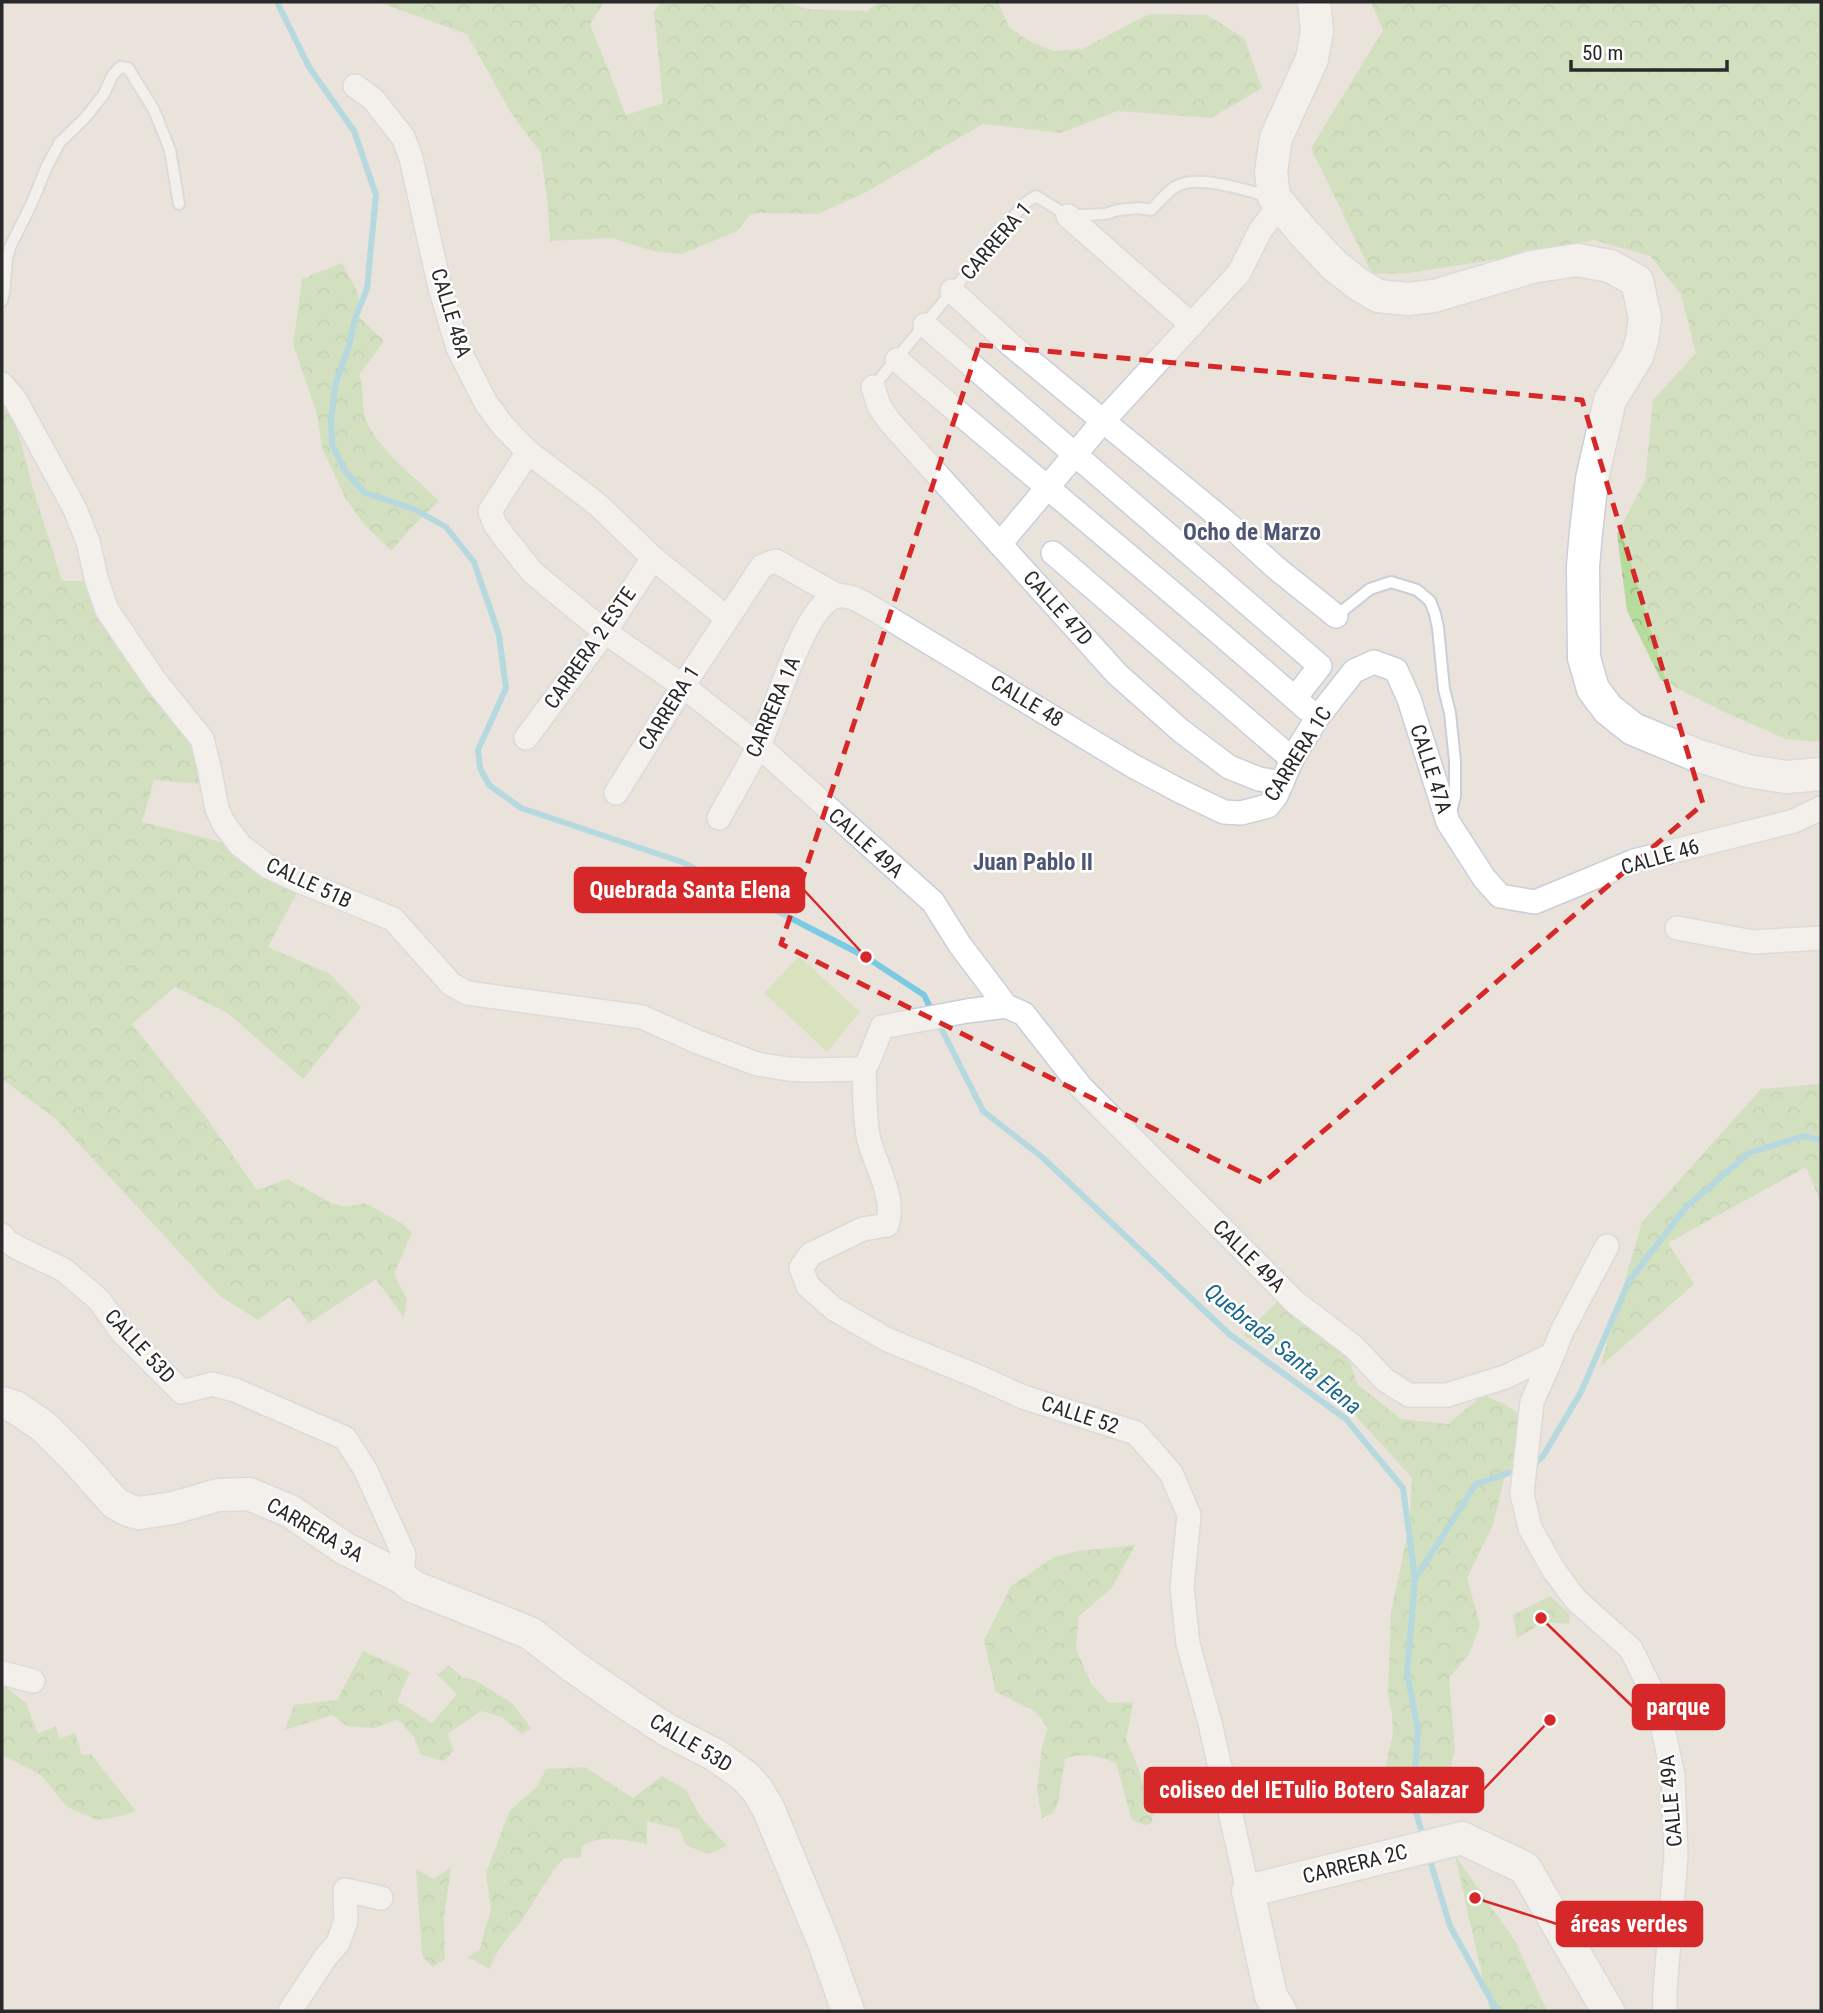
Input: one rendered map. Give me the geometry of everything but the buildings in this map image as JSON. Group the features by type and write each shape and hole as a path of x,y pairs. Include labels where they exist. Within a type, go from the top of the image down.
{"street":[{"path":"1314,2 1317,31 1312,59 1276,138 1272,172 1277,201 1334,265 1378,296 1408,299 1434,296 1532,267 1577,260 1610,266 1637,281 1645,318 1642,340 1637,356 1610,400 1592,479 1587,519 1583,566 1584,658 1593,689 1608,709 1633,729 1696,755 1748,771 1786,777 1821,774"},
{"name":"CALLE 48A","path":"355,86 373,99 403,138 411,159 440,288 458,348 486,403 528,452 597,504 653,558 727,618"},
{"path":"1000,544 1103,421 1239,272 1277,201"},
{"path":"1068,216 1192,325"},
{"path":"952,291 1011,345 1336,615"},
{"path":"925,325 1320,666 1295,698"},
{"path":"897,360 1317,718"},
{"name":"CALLE 51B","path":"4,384 75,509 88,542 107,610 156,682 202,739 217,809 224,824 240,845 267,866 393,919 451,984 467,993 642,1017 757,1064 809,1070 864,1069"},
{"name":"CALLE 47D","path":"873,387 879,407 890,422 1117,674 1180,730 1229,767 1259,779 1282,783"},
{"name":"CALLE 49A","path":"528,452 490,511 495,524 533,573 605,632 683,686 759,746 933,902 960,945 1006,1006 1024,1014 1081,1087 1295,1302 1353,1347 1385,1380 1409,1395 1447,1395 1504,1377 1553,1354"},
{"path":"1053,553 1292,759"},
{"name":"CARRERA 2 ESTE","path":"527,738 605,632 653,558"},
{"name":"CARRERA 1","path":"616,793 762,566 776,561"},
{"name":"CALLE 48","path":"776,561 834,597 853,597 1133,766 1224,812"},
{"name":"CARRERA 1A","path":"719,818 759,746 811,620 834,597"},
{"name":"CARRERA 1C","path":"1224,812 1241,813 1268,806 1276,796 1292,759 1317,718 1354,671 1374,662 1396,670"},
{"name":"CALLE 47A","path":"1396,670 1409,699 1448,822 1484,878 1500,896"},
{"name":"CALLE 46","path":"1500,896 1535,902 1634,862 1794,821 1821,808"},
{"path":"1677,928 1753,942 1821,938"},
{"path":"864,1069 881,1027 1006,1006"},
{"name":"CALLE 52","path":"864,1069 868,1138 889,1199 891,1216 887,1225 863,1229 811,1254 801,1268 804,1279 808,1286 834,1309 888,1340 1023,1397 1136,1433 1171,1473 1189,1515 1182,1587 1188,1644 1210,1723 1271,1996 1280,2011"},
{"name":"CALLE 53D","path":"2,1236 22,1250 64,1270 99,1300 121,1331 182,1392 212,1384 235,1390 345,1438 365,1469 404,1555 407,1582 530,1633 629,1705 667,1730 717,1756 746,1777 769,1810 824,1943 848,2011"},
{"path":"1553,1354 1562,1331 1607,1247"},
{"name":"CALLE 49A","path":"1553,1354 1532,1402 1522,1494 1530,1528 1553,1569 1576,1600 1630,1649 1657,1702 1673,1775 1676,1856 1665,2011"},
{"name":"CARRERA 3A","path":"2,1403 15,1407 43,1426 115,1503 128,1510 139,1513 173,1508 218,1495 249,1493 290,1511 344,1548 407,1582"},
{"path":"2,1673 33,1681"},
{"name":"CARRERA 2C","path":"1248,1891 1462,1838 1525,1868 1608,2011"},
{"path":"290,2011 338,1943 346,1921 345,1890 381,1898"}],"lane":[{"path":"2,301 10,247 32,205 47,166 60,142 85,118 104,94 111,76 120,67 128,68 154,110 170,150 179,204"},
{"path":"1068,216 1105,214 1139,208 1151,210 1175,187 1189,182 1214,183 1277,201"},
{"name":"CARRERA 1","path":"873,387 1025,203 1036,196 1068,216"},
{"path":"1336,615 1370,589 1391,582 1417,590 1430,601 1436,614 1455,761 1455,796 1448,822"}],"highlighted area":[{"path":"979,345 1582,400 1703,804 1263,1183 781,944"}],"green space":[{"path":"378,2 604,2 590,24 626,115 663,103 654,11 662,2 790,2 807,9 867,11 879,2 998,2 1009,27 1029,41 1054,51 1082,49 1149,14 1207,15 1244,38 1262,88 1211,118 1117,111 1061,133 983,124 866,192 818,214 750,215 737,231 682,254 653,251 612,238 550,241 541,153 511,113 467,34"},
{"path":"1371,2 1821,2 1821,742 1786,739 1661,680 1627,611 1617,534 1645,481 1653,400 1696,353 1681,294 1650,256 1594,240 1409,273 1372,274 1311,148 1383,30"},
{"path":"342,263 359,295 357,315 384,341 359,375 365,418 387,451 439,501 391,551 363,523 346,499 322,448 317,413 293,345 302,279"},
{"path":"2,405 17,428 62,581 89,581 192,741 200,784 154,780 142,822 226,843 298,891 268,947 330,974 361,1007 303,1079 229,1014 175,987 132,1024 205,1116 257,1190 287,1179 332,1203 346,1207 365,1203 403,1224 412,1233 394,1274 407,1299 404,1318 376,1279 309,1323 289,1297 258,1320 220,1296 56,1119 2,1079"},
{"path":"799,956 860,1012 827,1052 764,993"},
{"path":"1821,1084 1821,1203 1806,1167 1668,1243 1694,1284 1600,1367 1642,1222 1761,1089"},
{"path":"1277,1302 1319,1329 1348,1355 1357,1384 1401,1419 1448,1424 1483,1395 1506,1405 1523,1417 1518,1456 1504,1480 1493,1525 1467,1578 1480,1625 1469,1654 1449,1678 1455,1749 1440,1814 1400,1813 1388,1797 1383,1778 1393,1732 1388,1695 1391,1612 1409,1527 1412,1478 1342,1401 1272,1350 1243,1335"},
{"path":"1135,1545 1112,1588 1079,1616 1076,1649 1091,1684 1109,1703 1133,1702 1126,1739 1153,1815 1151,1824 1144,1825 1132,1820 1116,1763 1084,1755 1065,1759 1058,1803 1053,1813 1042,1818 1037,1789 1042,1747 1048,1728 1035,1711 996,1692 984,1640 1011,1586 1054,1557 1079,1551"},
{"path":"1550,1596 1570,1614 1569,1624 1544,1622 1517,1638 1513,1615"},
{"path":"363,1651 410,1672 397,1701 432,1723 457,1694 437,1675 449,1665 462,1677 476,1681 512,1703 531,1728 522,1734 502,1717 481,1711 447,1734 454,1750 444,1761 421,1755 414,1737 398,1719 374,1728 347,1726 332,1715 285,1730 294,1705 337,1700"},
{"path":"2,1684 26,1703 38,1734 56,1726 59,1739 75,1733 82,1755 91,1754 136,1811 97,1820 67,1807 41,1775 2,1755"},
{"path":"585,1767 633,1798 662,1776 686,1790 700,1816 727,1846 708,1854 686,1845 679,1829 647,1821 647,1844 606,1839 582,1846 580,1858 564,1858 553,1871 489,1969 468,1957 480,1949 491,1909 486,1873 510,1810 537,1787 546,1769"},
{"path":"1455,1855 1515,1941 1547,2011 1490,2011"},
{"path":"451,1867 444,1917 445,1959 432,1967 422,1955 416,1869 434,1879"}],"waterway":[{"name":"Quebrada Santa Elena","path":"277,2 309,67 354,131 376,195 367,289 336,382 331,419 332,444 345,471 365,493 414,509 446,527 474,562 499,635 506,688 478,750 480,768 489,785 521,808 682,862 866,957 924,995 933,1013"},
{"name":"Quebrada Santa Elena","path":"938,1022 983,1111 1042,1157 1229,1334 1346,1419 1403,1488 1415,1579 1407,1673 1418,1729 1413,1802 1424,1840"},
{"path":"1530,1465 1543,1456 1581,1392 1629,1281 1686,1207 1749,1153 1803,1136 1821,1140"},
{"path":"1415,1579 1476,1484 1520,1469"},
{"name":"Quebrada Santa Elena","path":"1429,1857 1450,1926 1497,2011"}],"place":[{"name":"Quebrada Santa Elena","path":"866,957"},
{"name":"parque","path":"1541,1618"},
{"name":"coliseo del IETulio Botero Salazar","path":"1550,1720"},
{"name":"áreas verdes","path":"1475,1898"}],"district":[{"name":"Ocho de Marzo","path":"1252,532"},
{"name":"Juan Pablo II","path":"1033,862"}]}
